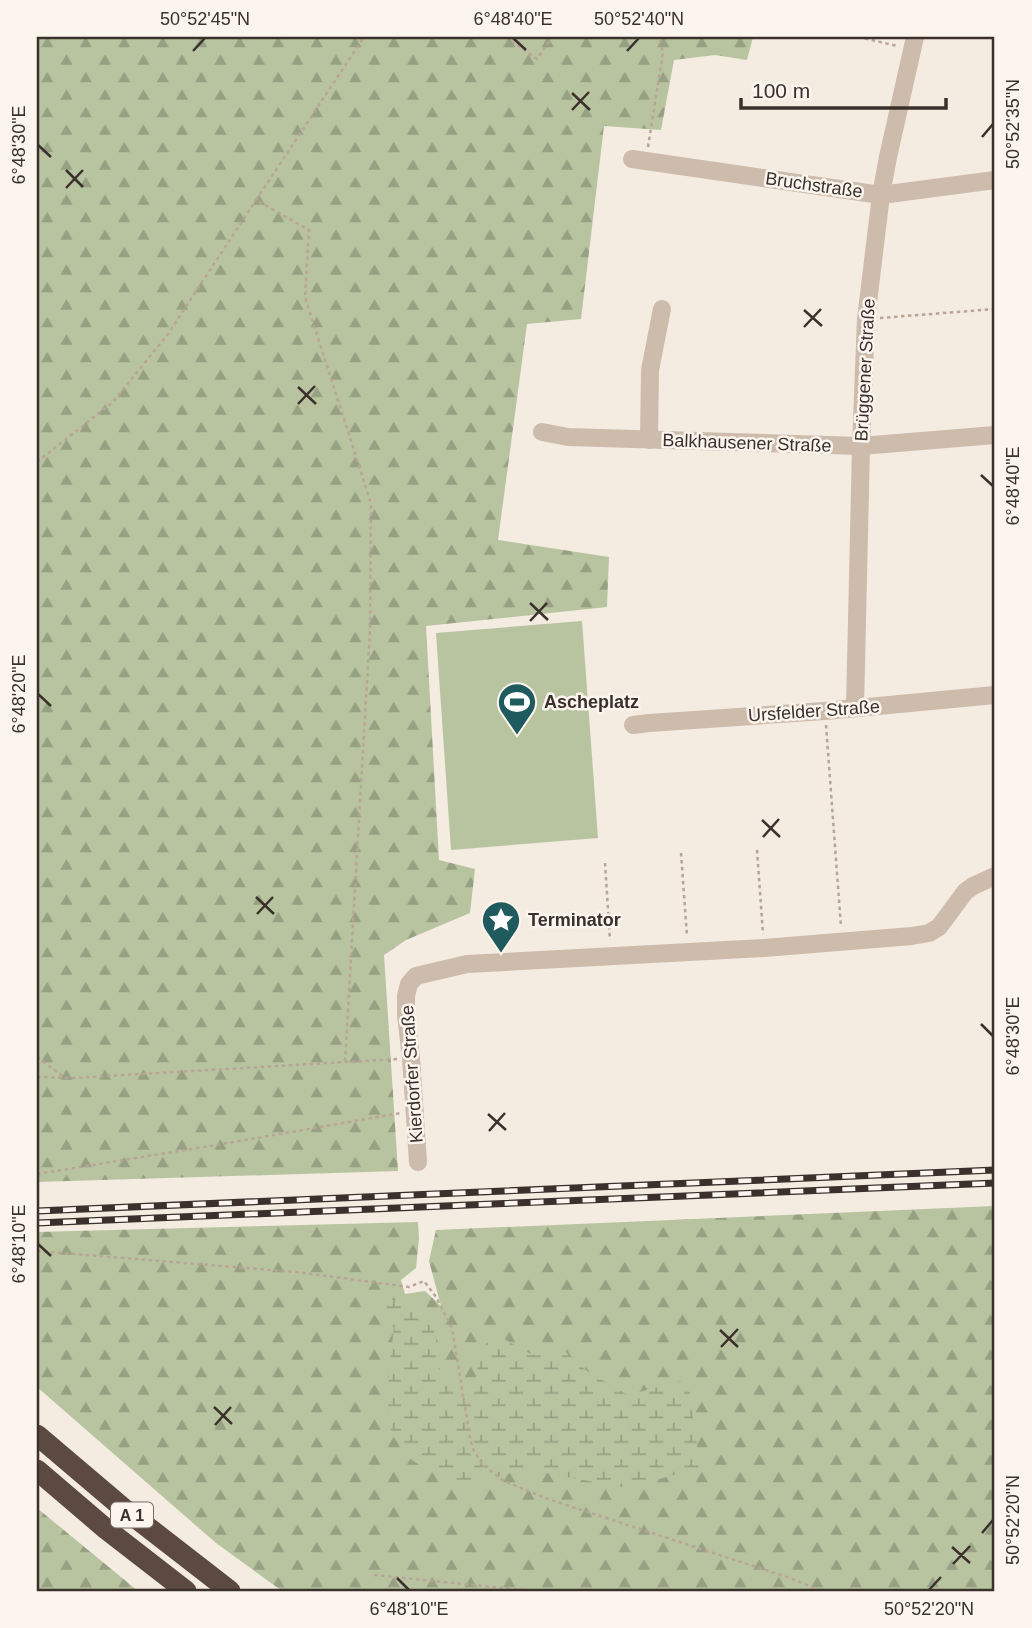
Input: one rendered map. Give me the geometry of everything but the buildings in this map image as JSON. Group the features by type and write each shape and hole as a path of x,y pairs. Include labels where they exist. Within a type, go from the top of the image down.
{"highway":[{"name":"A 1","path":"37,1435 123,1508 230,1591"},
{"name":"A 1","path":"37,1470 106,1529 186,1591"}],"street":[{"name":"Brüggener Straße","path":"855,708 866,319 881,195 913,43"},
{"name":"Bruchstraße","path":"639,160 881,195 995,180"},
{"path":"649,440 650,370 662,309"},
{"name":"Balkhausener Straße","path":"542,432 568,437 861,446 995,435"},
{"name":"Ursfelder Straße","path":"633,725 995,695"},
{"name":"Kierdorfer Straße","path":"418,1162 406,1015 409,984 416,976 467,964 689,953 912,936 929,933 939,927 965,892 995,876"}],"path":[{"path":"37,463 113,402 168,334 364,37"},
{"path":"506,37 537,59 552,37"},
{"path":"639,160 663,52 660,37 667,37"},
{"path":"858,37 913,43"},
{"path":"256,200 309,230 305,297 371,503 370,630 345,1061"},
{"path":"866,319 995,309"},
{"path":"825,711 842,941"},
{"path":"757,850 764,948"},
{"path":"681,853 689,953"},
{"path":"605,863 612,957"},
{"path":"37,1057 66,1078"},
{"path":"37,1077 66,1078 411,1058"},
{"path":"37,1174 415,1111"},
{"path":"37,1251 296,1272 410,1287 424,1281 436,1297 452,1328 473,1449 482,1464 502,1480 545,1498 822,1591"},
{"path":"374,1575 532,1591"}],"green space":[{"path":"37,37 753,37 747,60 715,55 674,60 661,130 604,126 581,319 527,324 498,540 609,557 607,607 426,626 439,860 475,869 470,913 406,940 384,955 398,1171 37,1182"},
{"name":"Ascheplatz","path":"582,621 598,838 451,850 436,633"},
{"path":"995,1206 995,1591 282,1591 216,1543 37,1387 37,1232 418,1222 416,1268 401,1280 405,1294 425,1291 441,1306 429,1261 436,1230"},
{"path":"377,1298 408,1302 429,1311 441,1377 473,1391 481,1351 493,1333 533,1355 558,1345 587,1371 628,1395 688,1379 700,1468 626,1488 525,1469 461,1487 409,1459 388,1425 389,1369 394,1328"},
{"path":"37,1508 138,1591 37,1591"}],"railway":[{"path":"37,1211 995,1170"},
{"path":"37,1223 995,1183"}],"place":[{"name":"Ascheplatz","path":"517,736"},
{"name":"Terminator","path":"501,954"}]}
